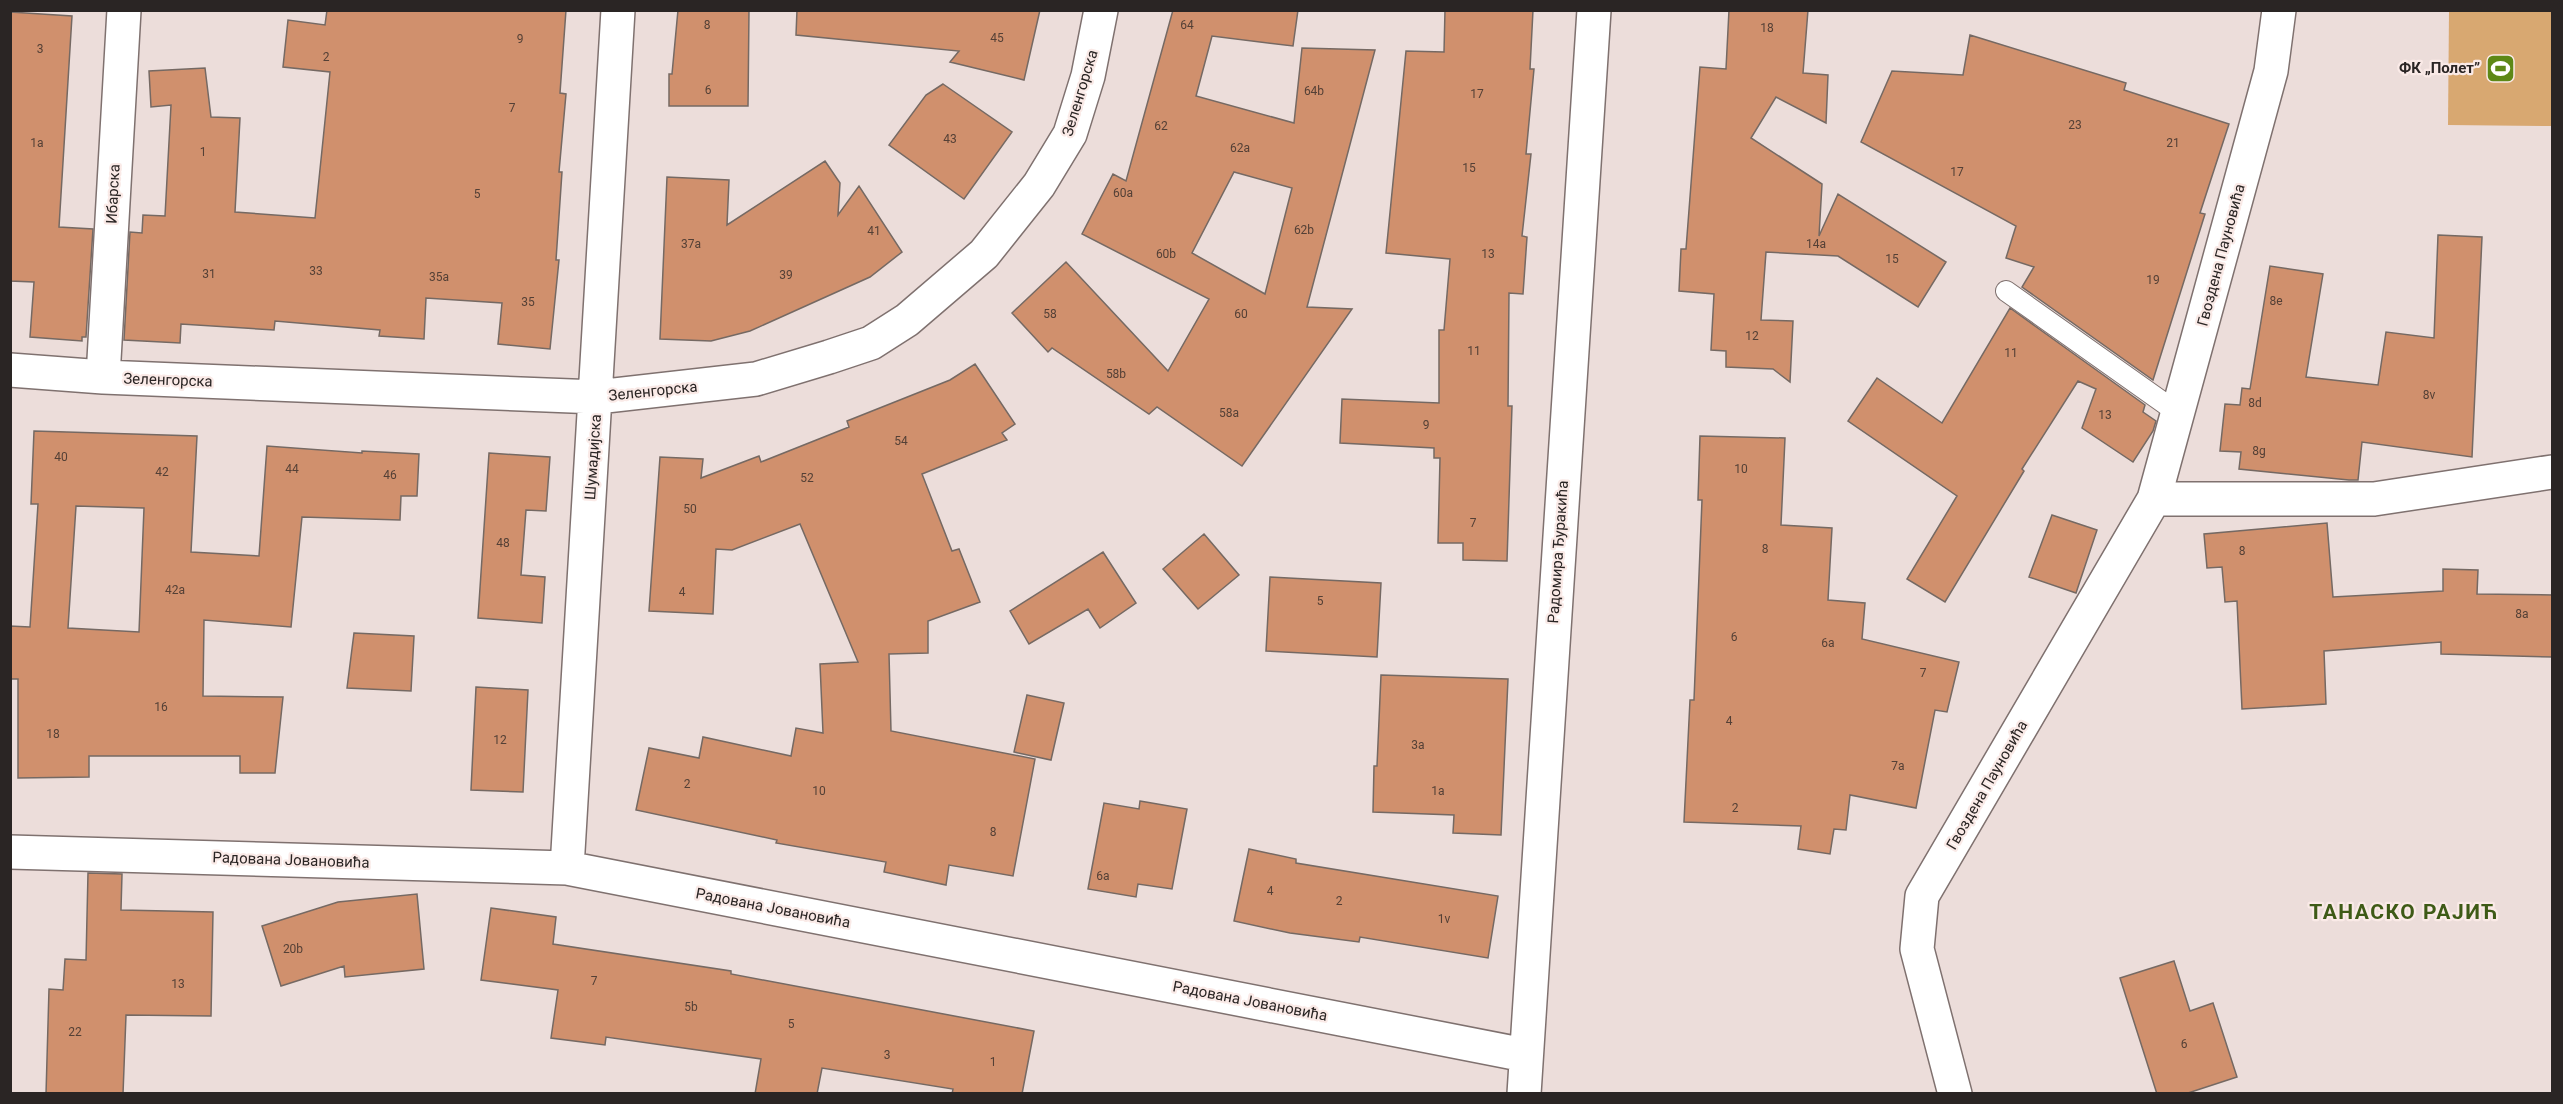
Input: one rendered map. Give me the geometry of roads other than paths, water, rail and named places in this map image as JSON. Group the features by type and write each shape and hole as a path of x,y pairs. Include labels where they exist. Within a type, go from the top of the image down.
{"street":[{"name":"Ибарска","path":"103,377 124,10"},
{"name":"Шумадијска","path":"567,868 597,397 618,10"},
{"name":"Зеленгорска","path":"10,370 103,377 597,397 756,379 871,343 907,320 984,254 1039,185 1070,134 1088,76 1101,10"},
{"name":"Радомира Ђуракића","path":"1524,1094 1594,10"},
{"name":"Гвоздена Пауновића","path":"1955,1094 1917,950 1922,896 2154,498 2271,71 2279,10"},
{"path":"2154,498 2374,499 2553,472"},
{"name":"Радована Јовановића","path":"10,852 567,868 1525,1055"}],"lane":[{"path":"2006,291 2178,413"}],"place":[{"name":"ФК „Полет”","path":"2501,68"}],"district":[{"name":"ТАНАСКО РАЈИЋ","path":"2404,912"}]}
